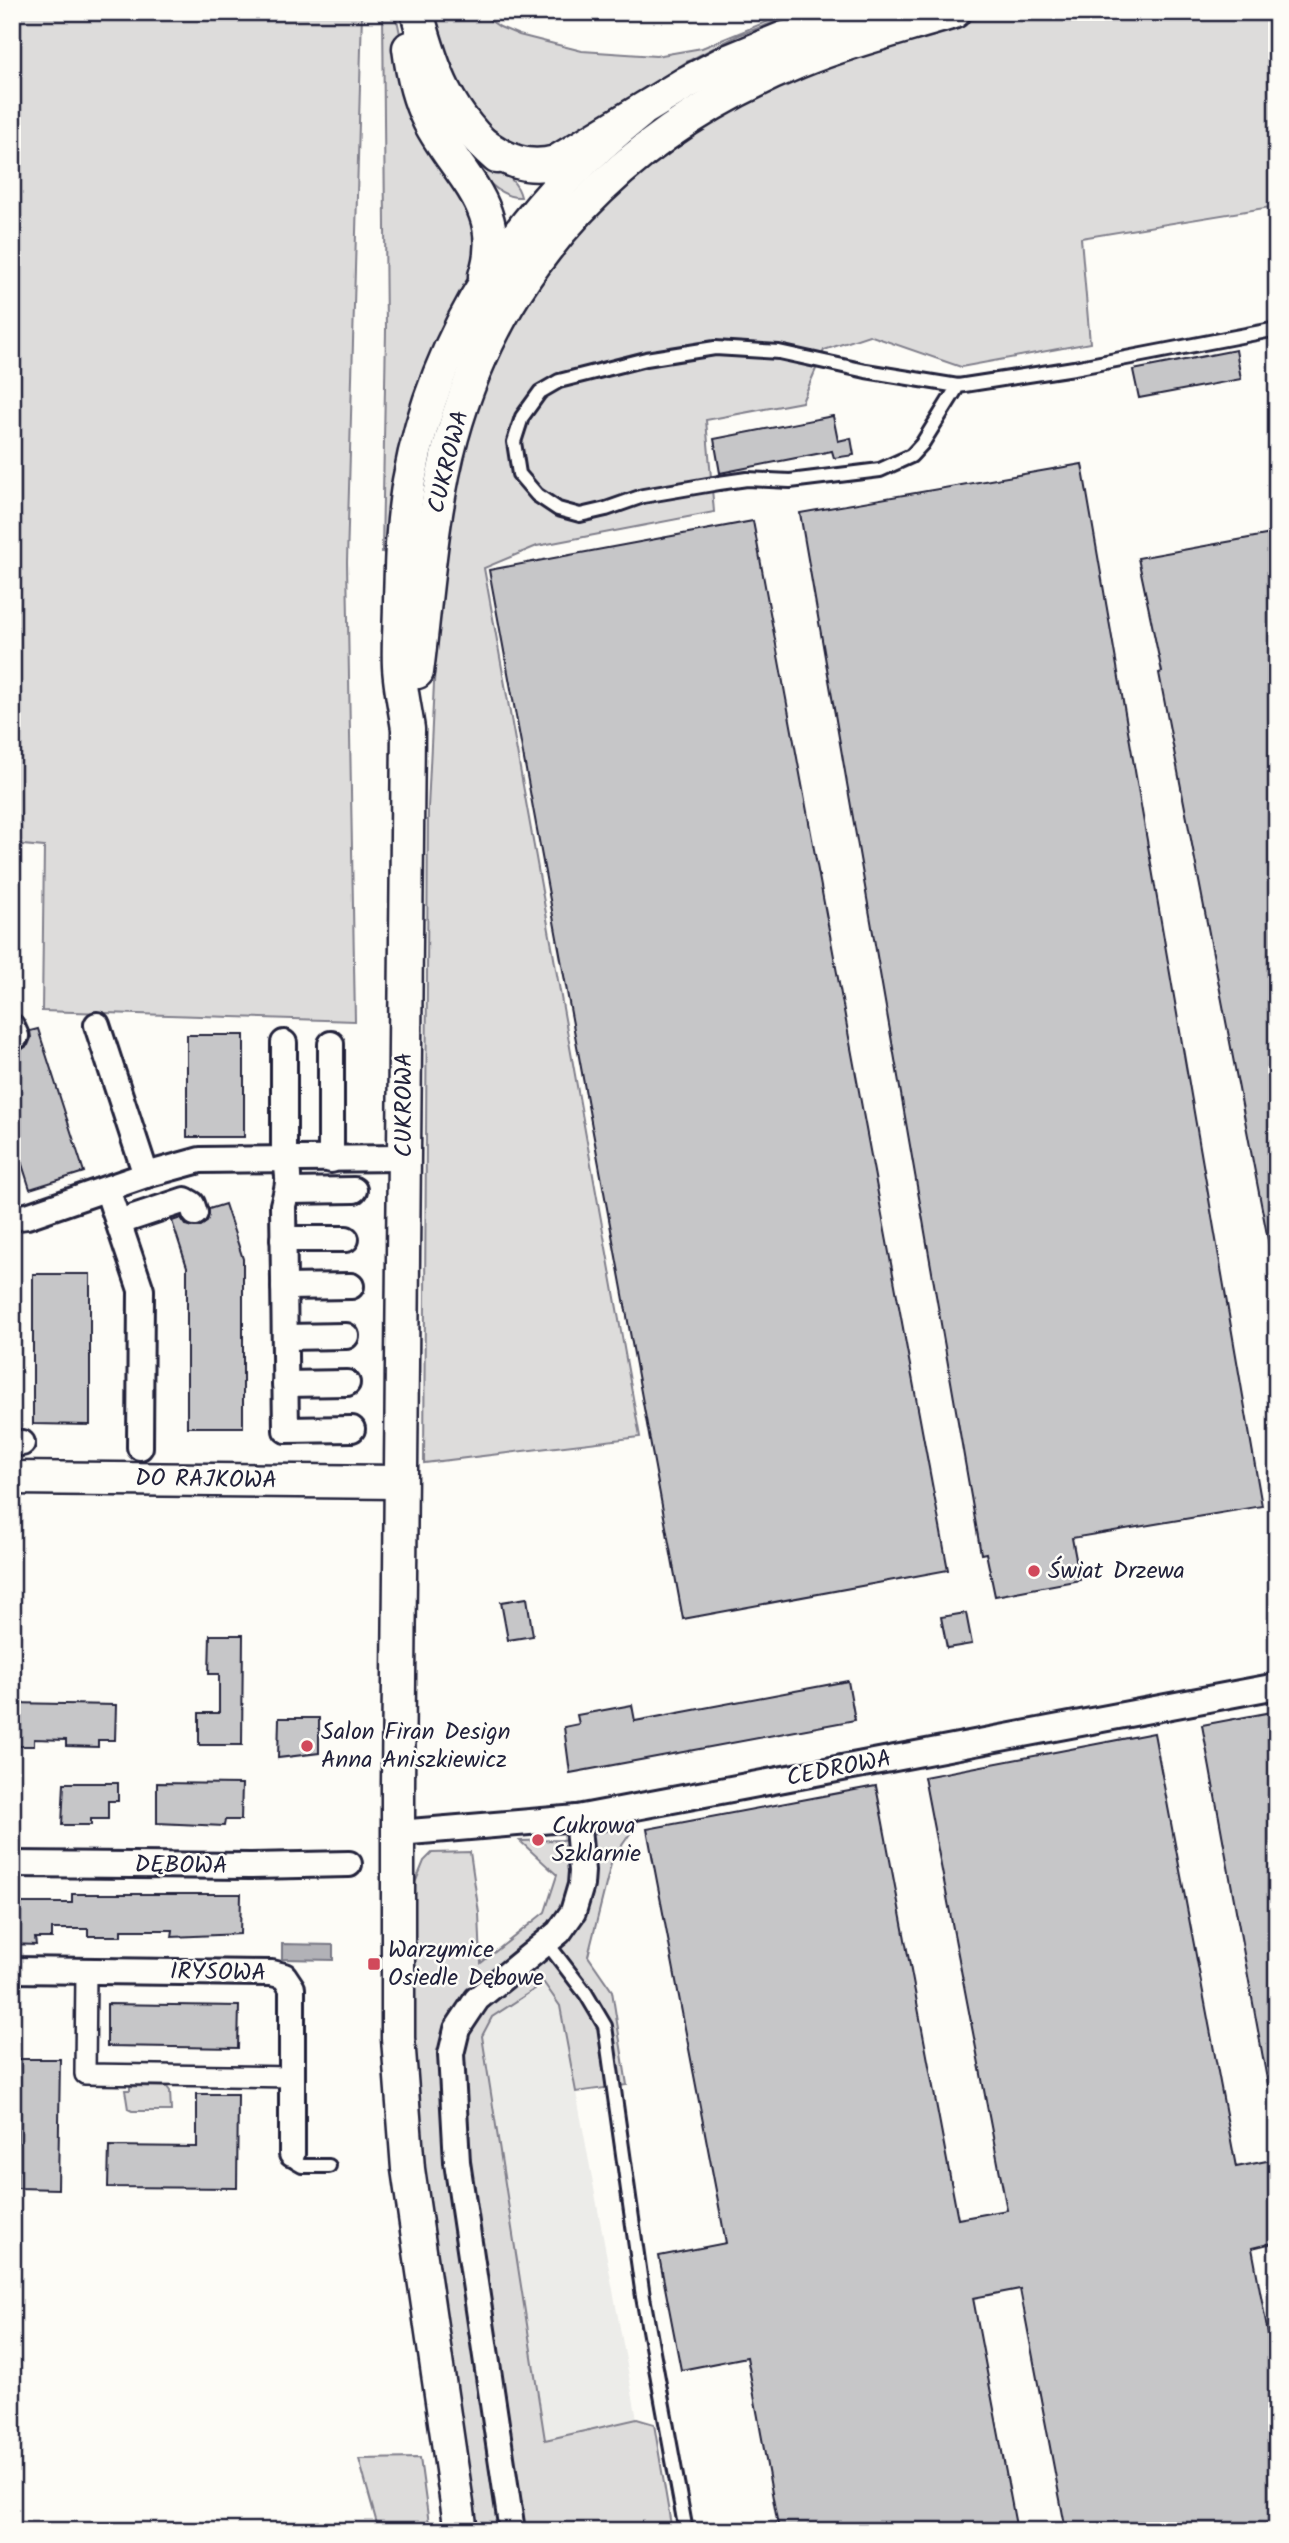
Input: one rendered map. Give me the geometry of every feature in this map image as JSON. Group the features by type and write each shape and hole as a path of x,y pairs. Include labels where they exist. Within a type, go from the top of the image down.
{"street":[{"name":"CUKROWA","path":"408,12 411,60 423,106 440,141 468,178 485,208 490,226 491,254 482,287"},
{"path":"417,12 430,62 440,85 460,117 482,143 517,174 527,187 536,209"},
{"path":"482,143 517,163 545,165 565,159 686,83 757,48 818,26 872,12"},
{"path":"527,276 570,218 604,183 655,141 687,120 746,86 800,61 954,12"},
{"path":"536,209 578,166 639,113"},
{"name":"CUKROWA","path":"468,178 478,188 499,200 536,209"},
{"path":"536,209 572,202 604,183"},
{"name":"CUKROWA","path":"408,729 417,675 430,548 452,438 479,360 502,314 527,276 537,230 536,209"},
{"name":"CUKROWA","path":"461,2531 408,2169 398,2038 400,1482 408,729 399,667 401,577 408,482 441,369 457,331 482,287 536,209"},
{"path":"97,1025 146,1175"},
{"path":"284,1043 284,1158 289,1170 289,1191 283,1205 286,1430 352,1429"},
{"path":"331,1044 331,1160"},
{"path":"12,1218 26,1216 146,1175 200,1160 404,1158"},
{"path":"107,1189 141,1290 140,1447"},
{"path":"289,1191 354,1190"},
{"path":"118,1222 185,1200 192,1204 195,1213"},
{"path":"283,1240 346,1239"},
{"path":"284,1287 351,1286"},
{"path":"285,1337 345,1336"},
{"path":"285,1384 347,1383"},
{"name":"DO RAJKOWA","path":"12,1478 400,1482"},
{"name":"CEDROWA","path":"398,1833 576,1818 1277,1686"},
{"path":"512,2531 457,2162 451,2054 457,2029 477,1999 559,1933 573,1912 579,1896 582,1856 576,1818"},
{"name":"DĘBOWA","path":"12,1864 251,1867 349,1864"},
{"name":"IRYSOWA","path":"12,1970 272,1973 284,1976 292,1989 292,2154"},
{"path":"86,1971 85,2074 293,2077"}],"lane":[{"path":"958,386 922,444 911,456 880,470 790,481 747,479 719,483 643,496 580,515 558,509 537,495 519,474 514,442 522,417 540,392 559,381 646,359 715,348 779,352 866,371 958,386 1074,368 1277,329"},
{"path":"547,1943 601,2015 605,2026 643,2297 686,2531"},
{"name":"IRYSOWA","path":"292,2154 295,2162 302,2166 329,2166"}],"shaded area":[{"path":"12,12 362,12 347,562 355,1021 42,1011 44,847 12,844"},
{"path":"383,12 392,12 398,24 420,134 440,168 472,211 479,245 470,277 442,330 415,391 397,470 388,554 382,552 386,330"},
{"path":"429,12 478,12 500,27 519,35 582,51 656,56 702,48 783,15 802,12 739,35 686,62 561,150 514,151 467,108"},
{"path":"1012,12 1277,12 1277,206 1081,238 1090,343 961,367 869,335 824,350 802,402 706,420 714,512 537,546 484,568 640,1437 424,1463 428,808 439,579 464,447 488,374 521,305 585,218 688,129 804,72 935,27"},
{"path":"433,95 484,156 511,179 521,197 507,195 480,173 457,140"},
{"path":"636,1825 612,1860 588,1956 612,1991 627,2085 576,2092 560,2006 544,1983 492,2017 482,2036 545,2440 637,2419 654,2424 672,2531 478,2531 424,2167 415,2039 415,1883 424,1861 432,1853 470,1852 479,1913 481,1963 545,1912 557,1875 520,1841 562,1840"},
{"path":"282,1944 333,1945 333,1960 282,1959"},
{"path":"544,1983 560,2006 637,2419 545,2441 482,2035 492,2017"},
{"path":"130,2086 167,2087 170,2091 171,2111 128,2109 125,2090 130,2090"},
{"path":"420,2458 430,2531 379,2531 359,2459"}],"building":[{"path":"1236,350 1241,379 1139,398 1133,370"},
{"path":"833,416 838,441 851,438 854,455 834,458 832,451 720,473 714,439"},
{"path":"1082,464 1262,1506 1072,1538 1080,1580 995,1596 986,1553 981,1554 800,513"},
{"path":"753,521 948,1570 683,1619 489,570"},
{"path":"1277,533 1277,1245 1269,1245 1159,673 1162,672 1138,558"},
{"path":"38,1029 84,1172 30,1189 12,1133 12,1050 21,1050 28,1045 30,1031"},
{"path":"187,1035 244,1035 244,1137 187,1137"},
{"path":"225,1204 243,1259 243,1427 187,1427 187,1267 172,1221 181,1218 186,1225 199,1227 207,1222 209,1209"},
{"path":"33,1274 90,1274 90,1425 33,1424"},
{"path":"527,1598 533,1636 508,1640 501,1602"},
{"path":"966,1613 972,1644 947,1648 941,1617"},
{"path":"210,1635 243,1635 242,1745 199,1745 199,1713 219,1713 219,1674 209,1674"},
{"path":"848,1681 855,1720 570,1773 564,1727 579,1724 577,1715 632,1705 635,1721"},
{"path":"12,1703 116,1705 115,1740 98,1740 98,1747 66,1746 66,1740 34,1739 34,1746 12,1746"},
{"path":"1277,1711 1277,2085 1268,2085 1202,1725"},
{"path":"279,1718 319,1718 319,1753 278,1758"},
{"path":"1154,1733 1236,2167 1277,2159 1277,2242 1252,2248 1277,2381 1277,2531 1066,2531 1020,2289 973,2298 1017,2531 779,2531 747,2357 681,2370 659,2256 726,2243 647,1829 876,1786 958,2219 1007,2210 924,1777"},
{"path":"64,1783 118,1783 118,1801 108,1801 108,1819 91,1819 91,1825 62,1825"},
{"path":"157,1783 242,1784 241,1820 225,1820 224,1826 157,1823"},
{"path":"72,1894 241,1894 240,1934 172,1937 173,1930 121,1930 121,1936 88,1936 88,1929 52,1929 52,1938 35,1938 36,1945 12,1944 12,1903 72,1903"},
{"path":"107,2004 239,2006 238,2048 107,2046"},
{"path":"18,2059 60,2059 58,2189 17,2188"},
{"path":"197,2094 238,2094 237,2188 108,2187 109,2146 197,2147"}],"place":[{"name":"Świat Drzewa","path":"1034,1571"},
{"name":"Salon Firan Design Anna Aniszkiewicz","path":"307,1746"},
{"name":"Cukrowa Szklarnie","path":"538,1840"},
{"name":"Warzymice Osiedle Dębowe","path":"374,1964"}]}
